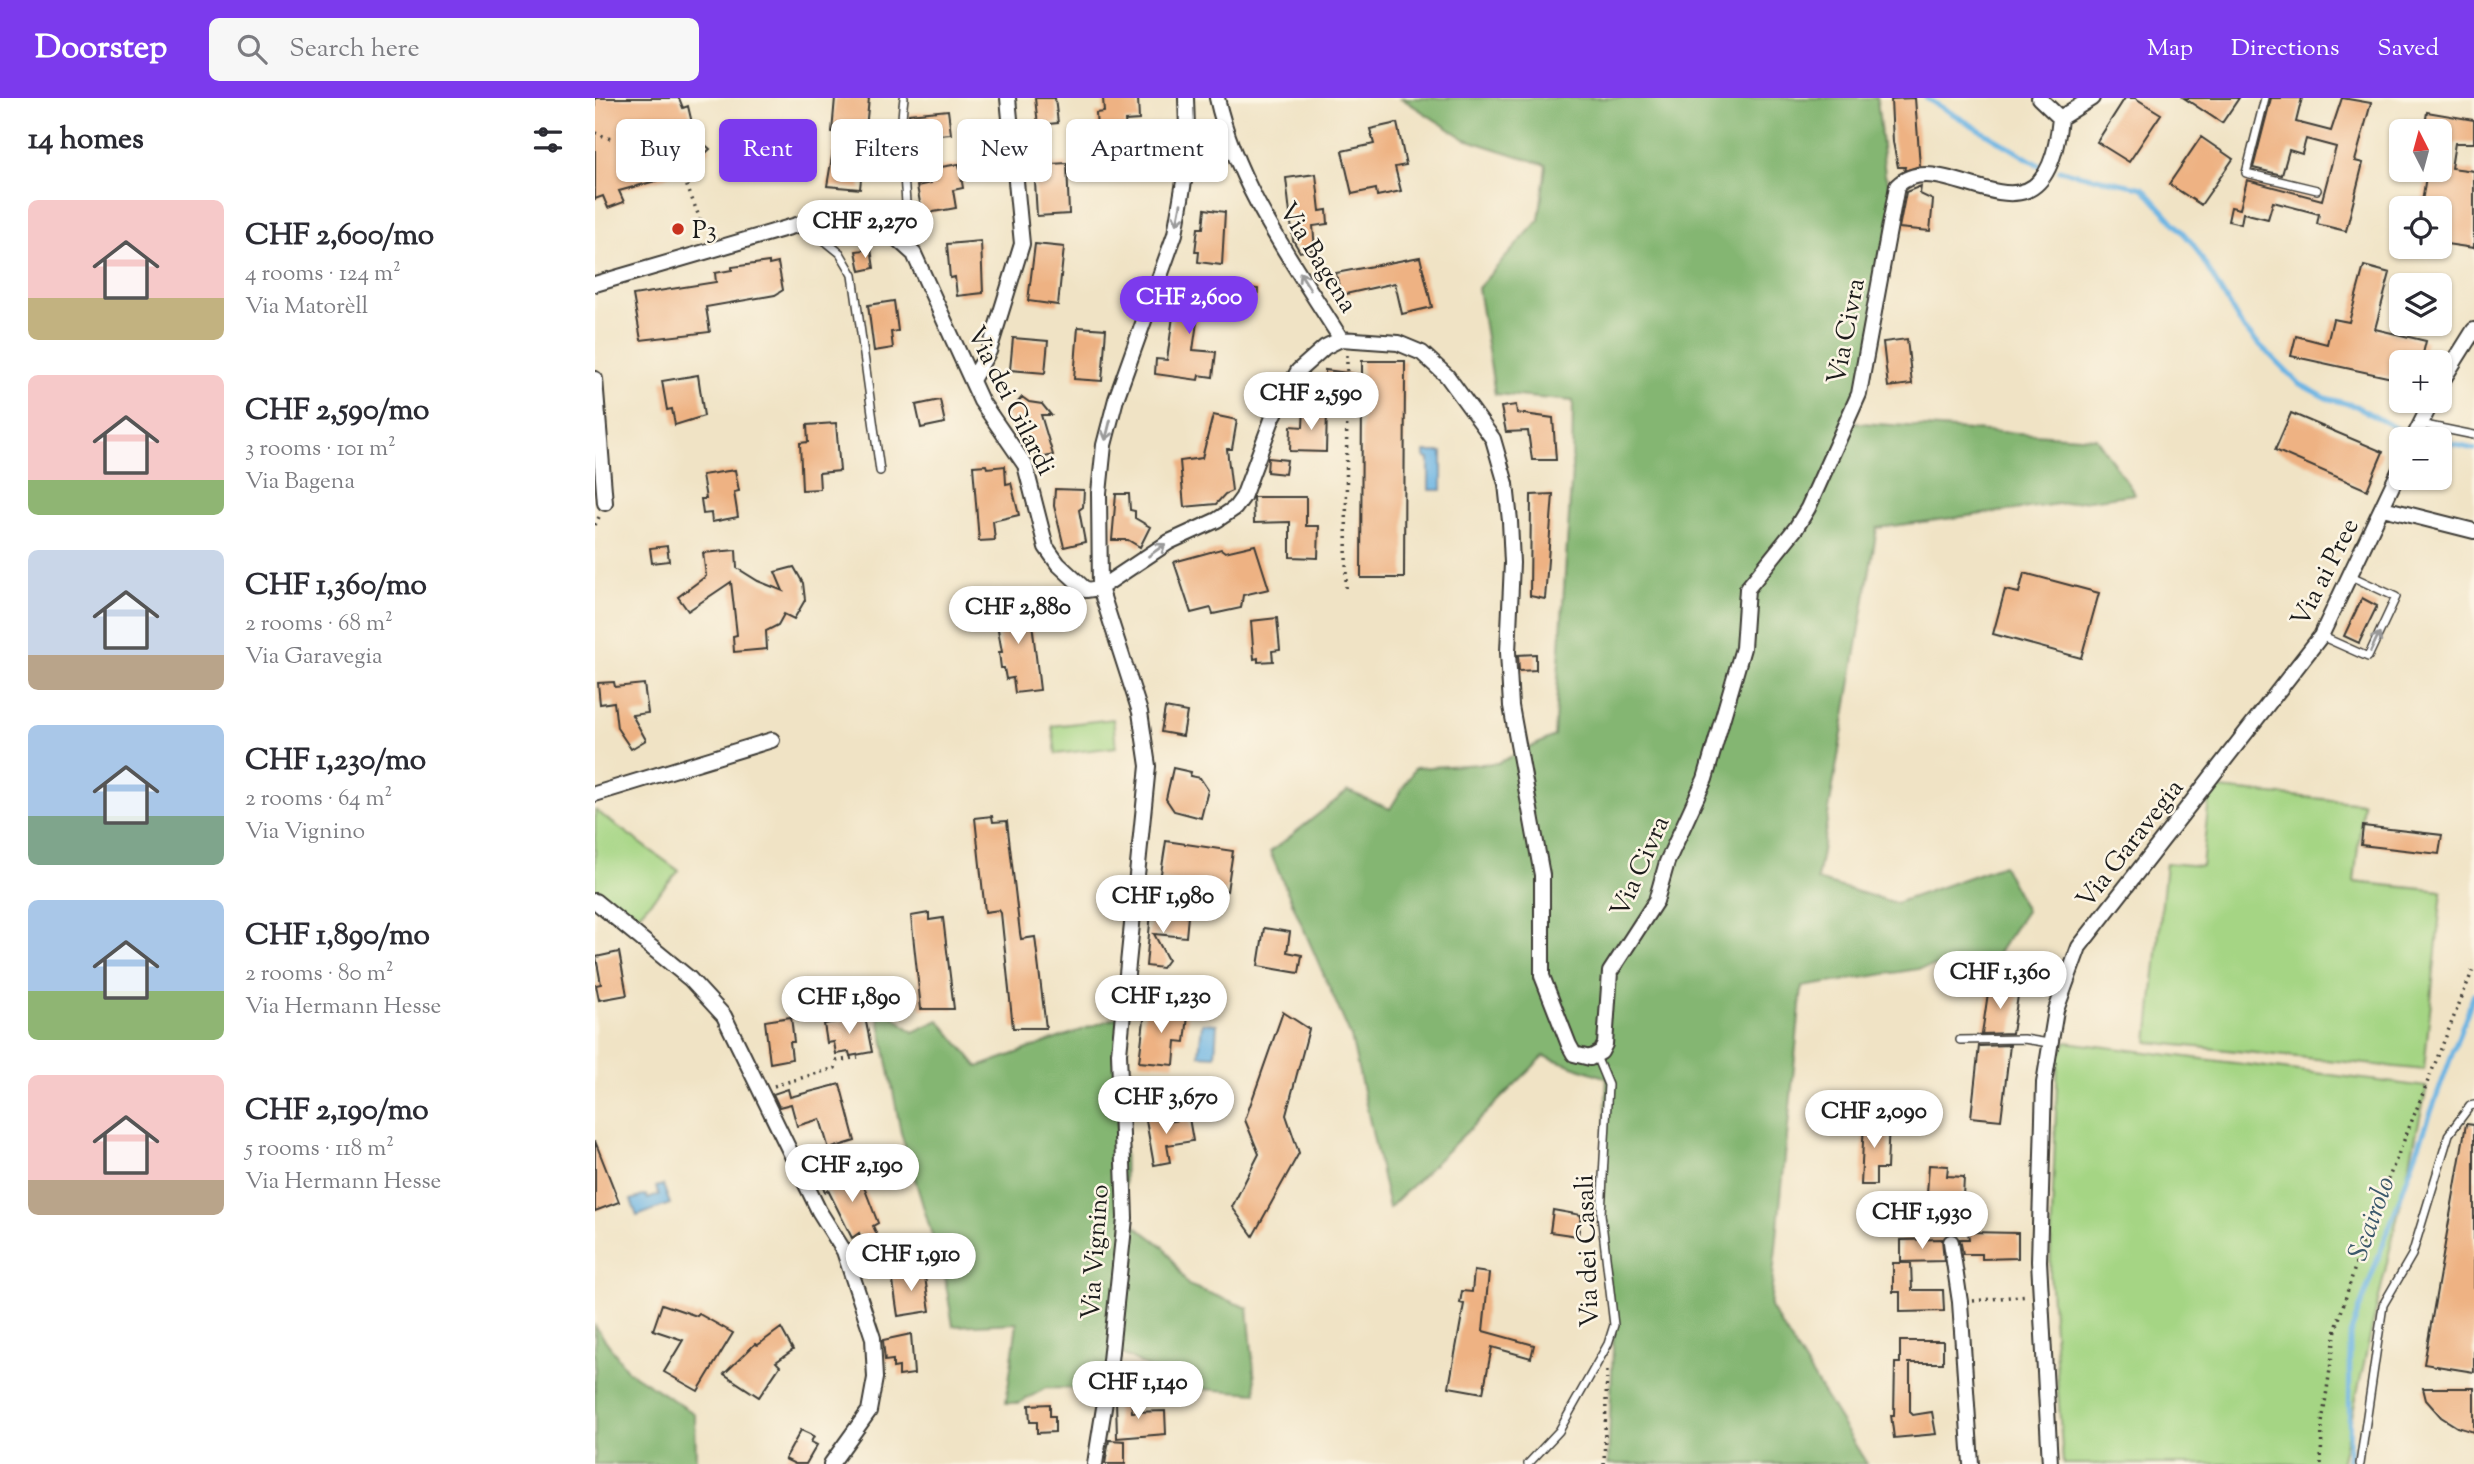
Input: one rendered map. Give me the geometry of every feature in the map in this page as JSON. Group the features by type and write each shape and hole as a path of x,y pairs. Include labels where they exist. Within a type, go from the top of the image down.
{"street":[{"path":"972,380 989,351 1021,244 1008,98"},
{"name":"Via Vignino","path":"1093,1461 1107,1389 1125,1218 1119,1054 1148,766 1140,712 1100,588 1098,516 1104,445 1116,399 1175,234 1188,158 1186,98"},
{"name":"Via Bagena","path":"1100,588 1169,541 1217,520 1235,508 1243,497 1273,416 1298,371 1318,353 1344,339 1253,197 1229,140 1217,98"},
{"path":"2039,98 2060,118 2092,98"},
{"name":"Via Civra","path":"1596,1056 1605,1044 1608,1028 1610,972 1656,901 1667,862 1705,779 1743,648 1747,589 1796,528 1808,508 1859,394 1897,186 1913,178 1926,177 2007,194 2027,190 2042,180 2057,144 2060,118"},
{"name":"Via dei Gilardi","path":"595,284 821,218 854,218 883,226 907,245 986,410 1025,465 1046,547 1080,587 1100,588"},
{"path":"2452,365 2474,330"},
{"path":"1344,339 1398,344 1422,353 1447,376 1478,417 1500,456 1506,484 1512,563 1508,652 1511,706 1542,875 1542,976 1561,1029 1574,1054 1582,1058 1596,1056"},
{"path":"595,379 605,503"},
{"path":"2418,427 2425,413"},
{"name":"Via ai Pree","path":"2306,656 2321,636 2391,490"},
{"name":"Via ai Pree","path":"2383,508 2474,531"},
{"name":"Via Garavegia","path":"2050,1464 2039,1294 2044,1083 2049,1043 2079,947 2306,656"},
{"path":"595,794 772,740"},
{"path":"595,901 712,1001 734,1035 819,1211 844,1251 873,1338 876,1366 869,1411 831,1464"},
{"path":"1951,1242 1960,1302 1971,1464"}],"lane":[{"path":"904,98 901,151 908,221 907,245"},
{"path":"2265,98 2246,173 2317,190"},
{"path":"803,222 840,253 853,275 880,471"},
{"path":"2419,424 2474,435"},
{"path":"2321,636 2368,657 2396,597 2351,576"},
{"path":"1959,1040 2024,1039 2049,1043"},
{"name":"Via dei Casali","path":"1528,1464 1559,1431 1608,1344 1614,1312 1601,1214 1608,1085 1596,1056"},
{"path":"2360,1464 2383,1305 2412,1255 2449,1134 2470,1106 2474,1105"}],"path":[{"path":"595,133 611,139"},
{"path":"686,182 702,223"},
{"path":"1344,339 1346,588"},
{"path":"2321,1464 2322,1423 2336,1329 2362,1244 2474,967"},
{"path":"759,1090 835,1068 837,1061 858,1057"},
{"path":"1960,1302 2039,1294"},
{"path":"1604,1464 1608,1344"}],"green space":[{"path":"1401,98 1877,98 1885,175 1894,193 1863,384 1845,422 2096,438 2135,494 1877,528 1817,880 1896,903 2003,865 2026,911 1995,957 1802,987 1770,1307 1867,1464 1608,1464 1614,1325 1601,1214 1607,1078 1544,1056 1389,1208 1351,1037 1270,852 1348,791 1390,809 1415,768 1498,763 1554,736 1572,470 1573,401 1495,394 1478,288 1539,220 1546,165 1465,139"},
{"path":"1113,719 1116,747 1056,754 1052,726"},
{"path":"2210,788 2363,803 2354,882 2442,891 2424,1070 2148,1042 2166,863 2202,866"},
{"path":"595,810 679,871 627,927 595,901"},
{"path":"876,1002 913,1032 939,1020 978,1067 1123,1015 1125,1218 1164,1247 1188,1285 1248,1308 1256,1393 1189,1388 1112,1349 1107,1389 1046,1388 1019,1403 1006,1403 1017,1323 953,1326 945,1278 901,1133"},
{"path":"2066,1042 2427,1087 2341,1464 2063,1464 2050,1273 2058,1056"},
{"path":"595,1326 628,1371 695,1414 696,1464 595,1464"}],"water":[{"path":"1425,452 1442,452 1442,490 1429,490 1429,459 1425,458"},
{"path":"1202,1023 1217,1024 1215,1056 1199,1055"},
{"path":"663,1185 670,1204 637,1216 631,1200 646,1195 648,1199 659,1195 656,1187"}],"building":[{"path":"595,98 679,98 683,108 688,106 691,119 616,119 616,182 652,182 619,191 624,202 608,208 603,196 595,199"},
{"path":"835,98 869,98 867,119 833,119"},
{"path":"1035,98 1055,98 1058,123 1052,124 1052,119 1037,119"},
{"path":"1103,98 1138,98 1139,119 1096,119 1096,113 1104,112"},
{"path":"1915,98 1920,166 1904,171 1905,167 1898,167 1893,142 1891,99"},
{"path":"2125,98 2135,98 2161,114 2129,162 2097,142"},
{"path":"2184,98 2239,98 2222,123"},
{"path":"2271,98 2302,98 2296,122 2331,131 2342,98 2371,103 2355,161 2363,163 2346,231 2317,224 2319,214 2273,202 2268,219 2243,213 2241,224 2228,221 2231,207 2240,209 2247,180 2322,200 2336,147 2306,139 2302,154 2289,150 2282,175 2253,168"},
{"path":"948,110 951,134 943,135 943,119 909,119 909,114"},
{"path":"2427,112 2474,120 2474,143 2455,143 2452,162 2452,119 2426,119"},
{"path":"1397,123 1406,165 1395,167 1401,191 1377,196 1376,189 1352,194 1342,151 1374,144 1370,129"},
{"path":"2201,137 2233,159 2201,205 2169,184"},
{"path":"831,162 831,182 861,182 860,189 827,186"},
{"path":"1066,163 1069,214 1037,216 1035,182 1052,182 1052,164"},
{"path":"957,164 957,182 962,182 963,188 953,190 956,208 922,214 917,186 943,182 943,167"},
{"path":"2452,168 2474,171 2474,248 2452,245 2452,196 2423,196 2425,182 2452,182"},
{"path":"1316,174 1320,211 1327,210 1328,224 1313,226 1315,249 1300,252 1293,240 1286,178"},
{"path":"1921,186 1920,194 1933,200 1930,231 1899,228 1906,192"},
{"path":"1205,209 1225,212 1222,265 1198,262 1199,252 1195,252 1198,228 1203,228"},
{"path":"981,241 983,293 957,296 955,277 950,278 947,244"},
{"path":"1035,244 1064,247 1058,305 1028,301"},
{"path":"871,249 874,268 860,271 856,251"},
{"path":"1420,257 1432,307 1402,314 1395,283 1341,295 1336,273"},
{"path":"769,262 769,265 778,263 783,290 775,295 706,307 710,332 641,340 633,295 716,282 715,273 732,270 732,267"},
{"path":"2364,266 2390,273 2375,329 2389,332 2389,336 2405,336 2426,341 2424,350 2389,350 2389,377 2291,356 2296,336 2327,344 2333,319 2349,322"},
{"path":"1228,285 1258,289 1257,302 1226,298"},
{"path":"1177,287 1225,293 1222,311 1199,308 1193,350 1216,352 1213,377 1199,375 1198,380 1155,374 1156,359 1167,360"},
{"path":"894,301 898,331 891,332 893,348 874,351 868,305"},
{"path":"1078,327 1106,329 1102,381 1074,379"},
{"path":"1013,338 1048,341 1045,373 1010,370"},
{"path":"1907,339 1912,384 1888,387 1883,342"},
{"path":"1362,361 1405,361 1404,578 1361,578 1362,392 1325,392 1325,370 1362,375"},
{"path":"698,375 704,416 675,425 672,409 667,410 662,381"},
{"path":"1022,397 1029,402 1042,404 1051,415 1041,415 1053,455 1037,459 1031,439 1027,439 1025,430 1007,415"},
{"path":"940,400 945,423 921,428 916,405"},
{"path":"1516,405 1517,413 1553,418 1556,460 1532,460 1528,431 1506,432 1501,407"},
{"path":"1304,407 1327,408 1326,452 1290,451 1291,426 1303,427"},
{"path":"2291,413 2383,452 2367,490 2275,450"},
{"path":"1213,415 1237,420 1232,449 1227,449 1232,491 1216,504 1184,507 1180,461 1202,458"},
{"path":"836,423 840,471 819,473 820,489 802,490 800,443 808,442 807,425"},
{"path":"1268,458 1287,460 1285,474 1267,472"},
{"path":"986,465 987,468 1005,466 1006,484 1011,483 1019,515 993,521 995,540 979,541 973,466"},
{"path":"735,470 739,491 734,492 738,517 712,522 711,513 703,514 701,499 706,499 702,475"},
{"path":"1055,489 1084,490 1083,507 1079,510 1085,542 1064,547 1054,506"},
{"path":"1116,494 1129,494 1130,510 1135,511 1135,518 1150,527 1140,547 1128,540 1112,540"},
{"path":"1553,494 1545,599 1530,596 1531,495"},
{"path":"1253,497 1306,497 1306,526 1319,526 1318,558 1290,557 1290,522 1254,523"},
{"path":"1255,545 1269,589 1243,595 1241,608 1213,614 1211,608 1191,613 1174,562 1221,549 1225,552"},
{"path":"667,546 669,561 652,563 650,548"},
{"path":"736,550 737,568 758,581 783,591 775,572 794,567 803,583 805,600 794,619 784,614 778,625 766,631 767,649 734,652 733,636 737,635 731,582 688,611 678,597 706,576 703,553"},
{"path":"2024,573 2099,593 2081,658 1993,634 2005,590 2019,593"},
{"path":"2362,598 2377,606 2359,643 2344,636"},
{"path":"1011,603 1030,606 1040,690 1015,693 1013,678 1006,679 1004,668 1001,668 999,652 1002,652 994,607"},
{"path":"1277,618 1280,650 1272,651 1273,661 1258,662 1258,658 1254,659 1251,621"},
{"path":"1536,654 1536,670 1519,671 1518,655"},
{"path":"614,682 615,687 644,684 648,713 632,715 646,740 631,749 617,728 614,702 600,704 598,683"},
{"path":"1165,708 1187,712 1183,736 1161,732"},
{"path":"1173,768 1191,772 1190,776 1200,778 1208,790 1201,818 1174,811 1166,799"},
{"path":"992,816 993,822 1007,821 1021,939 1035,937 1046,1028 1013,1028 1001,913 999,910 985,912 975,818"},
{"path":"2363,826 2442,835 2439,854 2361,845"},
{"path":"1166,841 1233,851 1227,891 1160,880"},
{"path":"1151,912 1188,916 1186,937 1154,934 1168,960 1162,968 1146,966"},
{"path":"929,913 929,920 943,918 954,1009 921,1009 911,916"},
{"path":"1264,928 1290,932 1287,952 1302,955 1299,973 1258,966"},
{"path":"619,952 627,995 599,1000 596,985 601,984 596,957"},
{"path":"1989,986 2019,990 2012,1033 1982,1034"},
{"path":"1146,1003 1167,1005 1166,1013 1188,1016 1185,1042 1176,1041 1174,1065 1139,1062"},
{"path":"1283,1012 1309,1029 1286,1115 1299,1153 1253,1236 1232,1207 1259,1154 1245,1120"},
{"path":"791,1017 794,1042 790,1042 792,1059 770,1063 765,1021"},
{"path":"865,1017 872,1052 850,1056 849,1052 836,1054 834,1042 827,1043 824,1024"},
{"path":"2010,1045 2001,1120 1971,1117 1979,1046"},
{"path":"840,1084 855,1141 829,1149 820,1119 797,1126 791,1104 779,1107 773,1094 788,1089 790,1097"},
{"path":"1159,1112 1161,1123 1189,1118 1193,1141 1167,1145 1170,1162 1154,1165 1145,1115"},
{"path":"1864,1120 1889,1120 1887,1169 1876,1169 1876,1185 1861,1185"},
{"path":"2466,1124 2474,1125 2474,1372 2424,1364"},
{"path":"595,1141 619,1202 595,1211"},
{"path":"1929,1165 1948,1166 1947,1176 1964,1177 1963,1197 1927,1194"},
{"path":"841,1167 844,1174 857,1169 878,1223 873,1226 881,1244 868,1251 859,1233 852,1238 828,1190 825,1192 819,1175"},
{"path":"1553,1210 1581,1215 1578,1236 1550,1232"},
{"path":"1968,1232 2018,1233 2018,1258 1982,1259 1982,1254 1963,1254 1960,1239 1969,1239"},
{"path":"1942,1239 1944,1261 1901,1262 1901,1240"},
{"path":"1893,1263 1911,1263 1912,1290 1943,1290 1944,1311 1900,1312 1900,1292 1893,1292"},
{"path":"924,1270 930,1311 898,1316 892,1275"},
{"path":"1474,1271 1489,1273 1483,1331 1534,1345 1531,1358 1492,1347 1483,1393 1449,1387 1464,1304 1460,1303 1462,1291 1472,1292"},
{"path":"662,1304 697,1316 699,1314 733,1333 698,1391 664,1372 683,1340 653,1330"},
{"path":"781,1328 793,1350 776,1362 780,1366 759,1397 724,1374 755,1344 758,1345"},
{"path":"911,1334 914,1374 899,1376 899,1367 893,1368 893,1360 885,1361 883,1340"},
{"path":"1900,1341 1943,1341 1943,1363 1910,1363 1910,1412 1913,1415 1932,1412 1936,1434 1894,1438 1891,1415 1894,1415 1895,1363 1900,1363"},
{"path":"2423,1388 2474,1388 2474,1432 2457,1427 2441,1417 2426,1400"},
{"path":"1131,1397 1132,1412 1165,1411 1166,1434 1117,1438 1116,1399"},
{"path":"1050,1404 1050,1416 1055,1416 1055,1432 1037,1433 1037,1422 1030,1422 1029,1405"},
{"path":"801,1430 814,1436 811,1442 817,1445 806,1464 795,1464 785,1459"},
{"path":"1109,1440 1125,1441 1125,1464 1105,1464"}],"waterway":[{"path":"1926,98 2039,165"},
{"path":"2059,170 2143,188 2193,244 2243,328 2298,383 2326,398 2356,406 2394,427"},
{"path":"2452,444 2474,449"},
{"name":"Scairolo","path":"2349,1464 2350,1335 2474,994"}],"place":[{"name":"P3","path":"678,229"}]}
